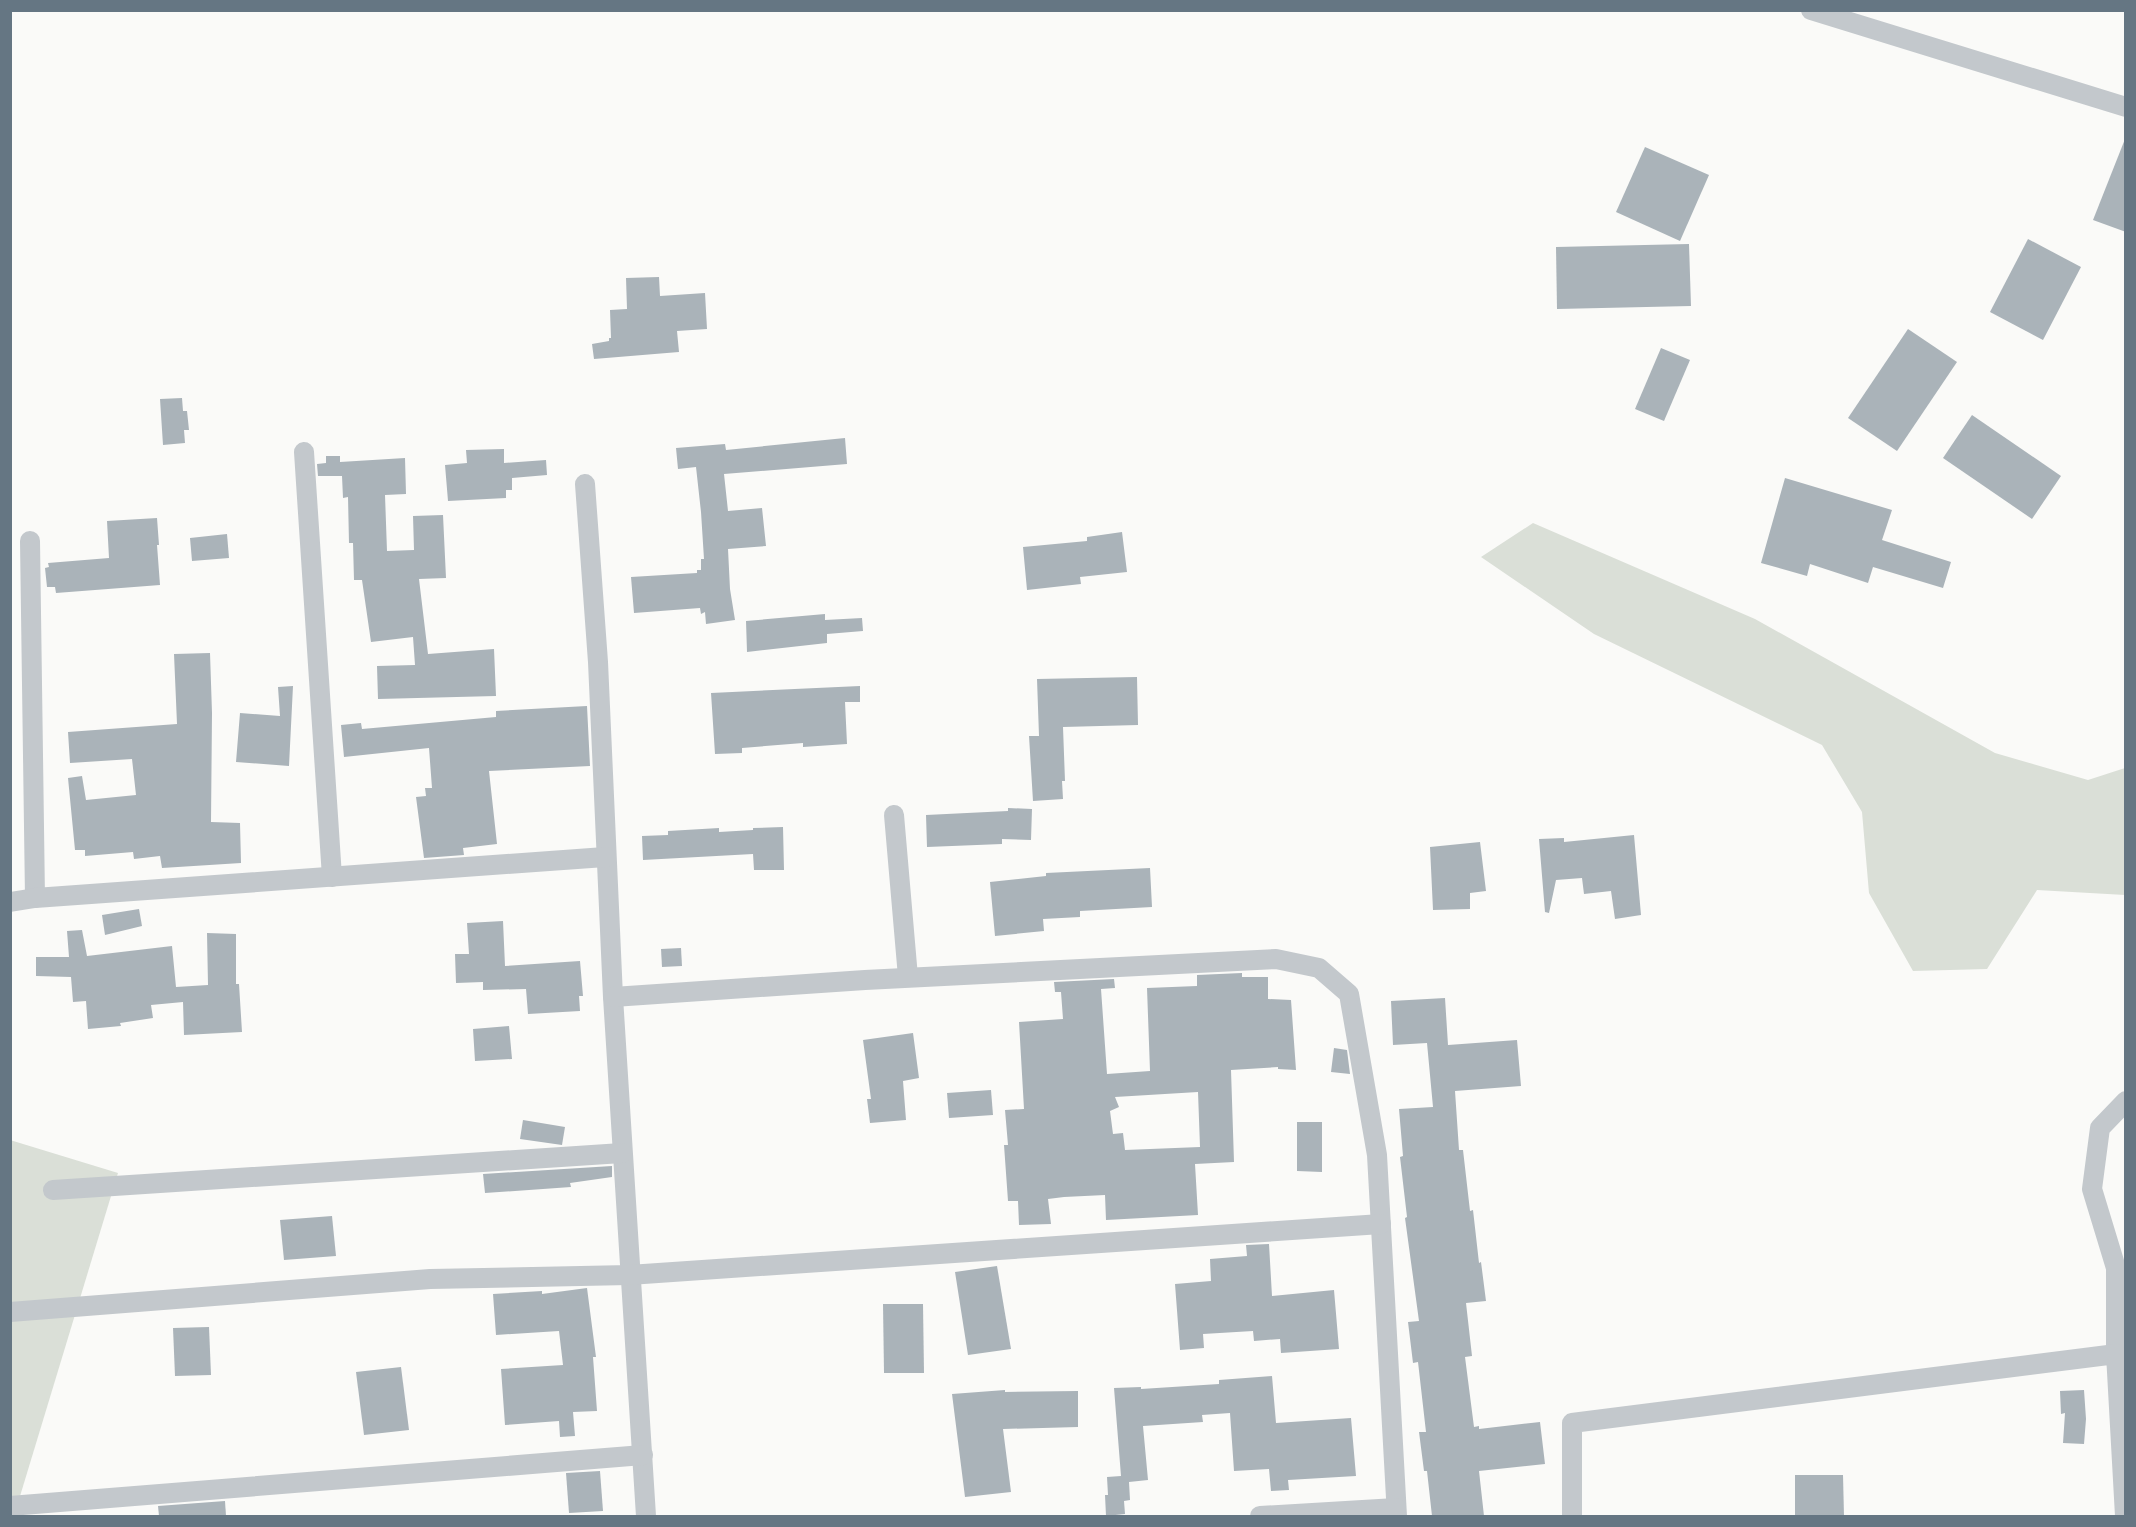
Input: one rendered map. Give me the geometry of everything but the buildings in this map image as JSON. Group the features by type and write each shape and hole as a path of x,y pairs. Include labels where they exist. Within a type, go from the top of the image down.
{"street":[{"path":"1811,10 2126,107"},
{"path":"304,452 332,877"},
{"path":"585,484 598,662 605,857 629,1275 646,1516"},
{"path":"30,541 35,898"},
{"path":"894,815 908,977"},
{"path":"10,902 35,898 605,857"},
{"path":"613,997 908,977 1276,958 1319,968 1349,994 1377,1155 1396,1512 1260,1516"},
{"path":"2125,1516 2116,1354 2116,1268 2092,1189 2100,1128 2126,1101"},
{"path":"53,1190 622,1153"},
{"path":"10,1312 430,1279 629,1275 1381,1224"},
{"path":"1572,1516 1572,1423 2116,1354"},
{"path":"10,1506 643,1455"}],"shaded area":[{"path":"1533,523 1755,619 1995,753 2088,780 2125,768 2125,895 2037,890 1987,969 1913,971 1869,893 1862,812 1822,745 1594,634 1481,557"},
{"path":"10,1140 118,1173 14,1516 10,1516"}]}
